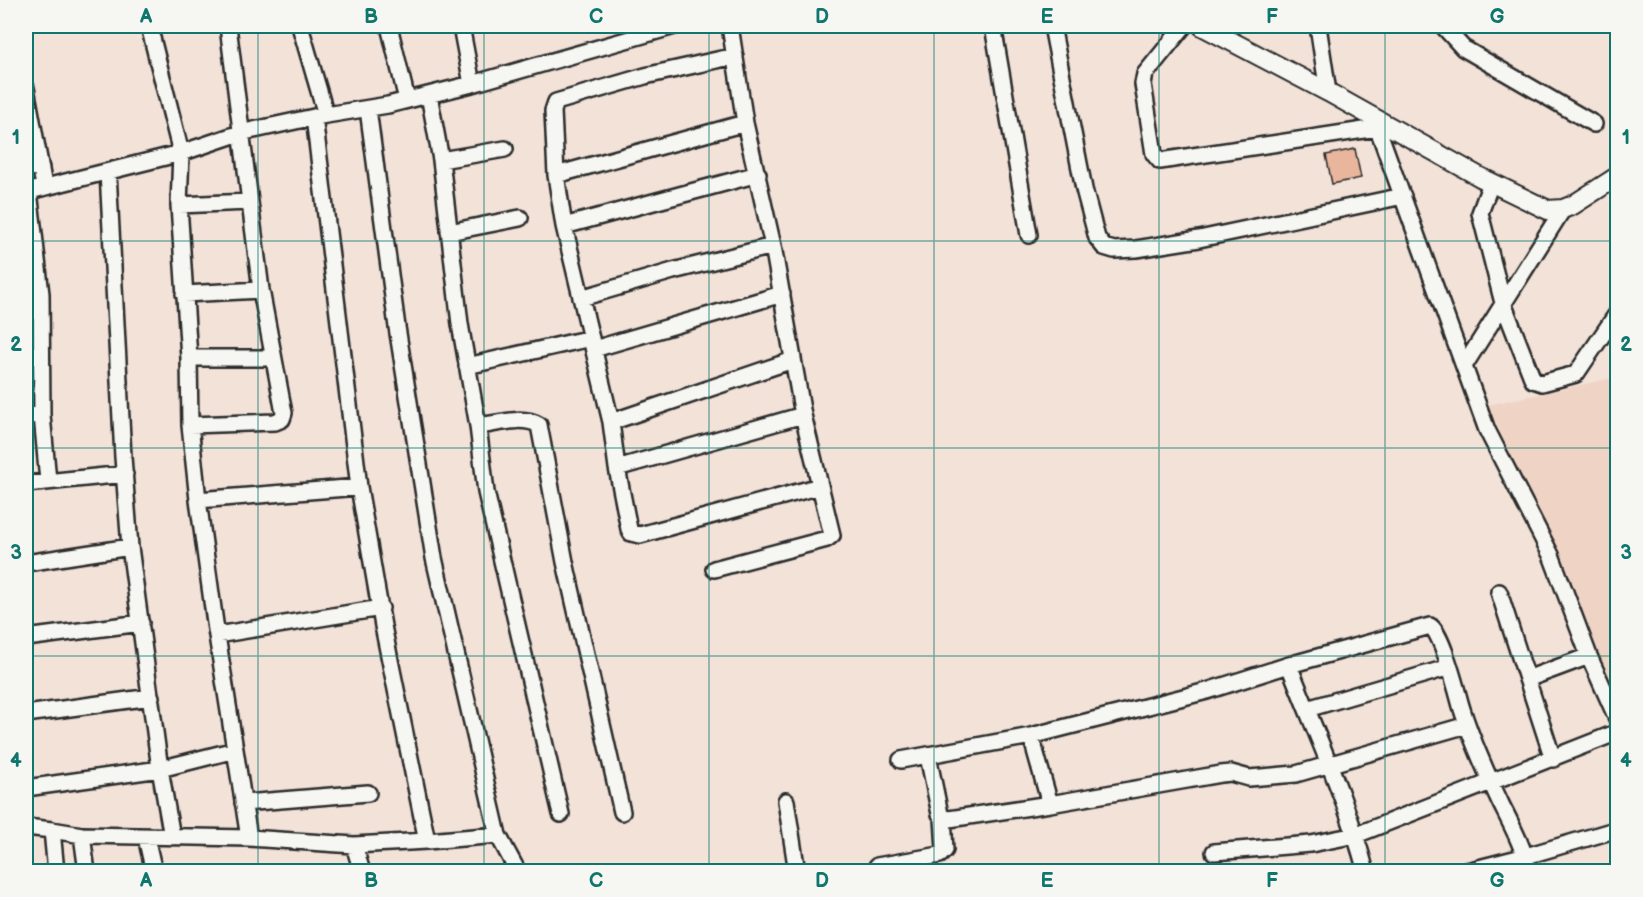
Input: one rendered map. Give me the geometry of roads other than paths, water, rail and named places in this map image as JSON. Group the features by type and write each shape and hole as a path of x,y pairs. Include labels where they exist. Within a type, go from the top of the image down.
{"main road":[{"path":"1202,26 1328,92 1376,123 1548,210 1563,209 1573,205 1617,176"}],"street":[{"path":"149,26 181,153 179,205 189,358 190,425 217,635 249,838"},
{"path":"190,425 275,422 282,419 284,413 261,290 228,26"},
{"path":"300,26 320,116 358,487 427,841"},
{"path":"389,26 407,100"},
{"path":"461,26 472,84"},
{"path":"33,190 181,153 240,134 429,95 647,30 675,26"},
{"path":"714,569 830,538 832,531 803,415 773,246 745,123 730,26"},
{"path":"993,26 1029,235"},
{"path":"1052,26 1084,189 1096,238 1104,247 1114,250 1136,249 1167,244 1403,196"},
{"path":"1184,26 1145,74 1143,84 1154,154 1160,162 1376,123 1487,430 1551,555 1589,656 1617,721"},
{"path":"1318,26 1328,92"},
{"path":"1443,26 1462,48 1594,124"},
{"path":"735,56 645,76 556,102 553,111 556,175 564,226 611,422 629,529 634,535 820,486"},
{"path":"26,88 41,168 33,190 32,272 41,294 42,415 48,481"},
{"path":"429,95 441,160 460,324 478,426 486,492 561,814"},
{"path":"368,109 397,327 434,558 503,844 518,872"},
{"path":"556,175 745,123"},
{"path":"441,160 505,149"},
{"path":"26,167 41,168"},
{"path":"108,172 130,547 160,770 172,837"},
{"path":"564,226 758,174"},
{"path":"1491,183 1480,213 1503,303 1530,376 1535,382 1542,383 1572,376 1579,372 1617,312"},
{"path":"179,205 249,202"},
{"path":"1464,366 1563,209"},
{"path":"449,232 520,218"},
{"path":"581,298 773,246"},
{"path":"184,294 261,290"},
{"path":"467,366 592,344 782,294"},
{"path":"189,358 272,358"},
{"path":"611,422 793,360"},
{"path":"26,416 42,415"},
{"path":"617,468 803,415"},
{"path":"478,426 523,420 532,421 538,425 565,562 622,812"},
{"path":"26,484 125,474"},
{"path":"198,500 358,487"},
{"path":"26,563 130,547"},
{"path":"1499,592 1553,759"},
{"path":"217,635 381,608"},
{"path":"26,638 141,623"},
{"path":"901,760 1031,736 1207,691 1289,665 1430,626 1436,630 1450,667 1467,725 1526,856 1529,872"},
{"path":"1527,679 1589,656"},
{"path":"1289,665 1331,765 1356,835 1366,872"},
{"path":"1306,709 1450,667"},
{"path":"26,714 151,697"},
{"path":"943,818 1050,804 1221,774 1231,773 1249,778 1296,774 1467,725"},
{"path":"1214,852 1311,844 1356,835 1617,732"},
{"path":"1031,736 1050,804"},
{"path":"26,788 160,770 235,750"},
{"path":"877,866 940,855 945,850 943,818 928,756"},
{"path":"243,803 368,793"},
{"path":"786,801 797,872"},
{"path":"26,827 82,835 249,838 354,845 427,841 503,844"},
{"path":"1463,872 1617,829"},
{"path":"52,830 56,872"},
{"path":"82,835 87,872"},
{"path":"146,837 154,872"},
{"path":"354,845 362,872"}]}
